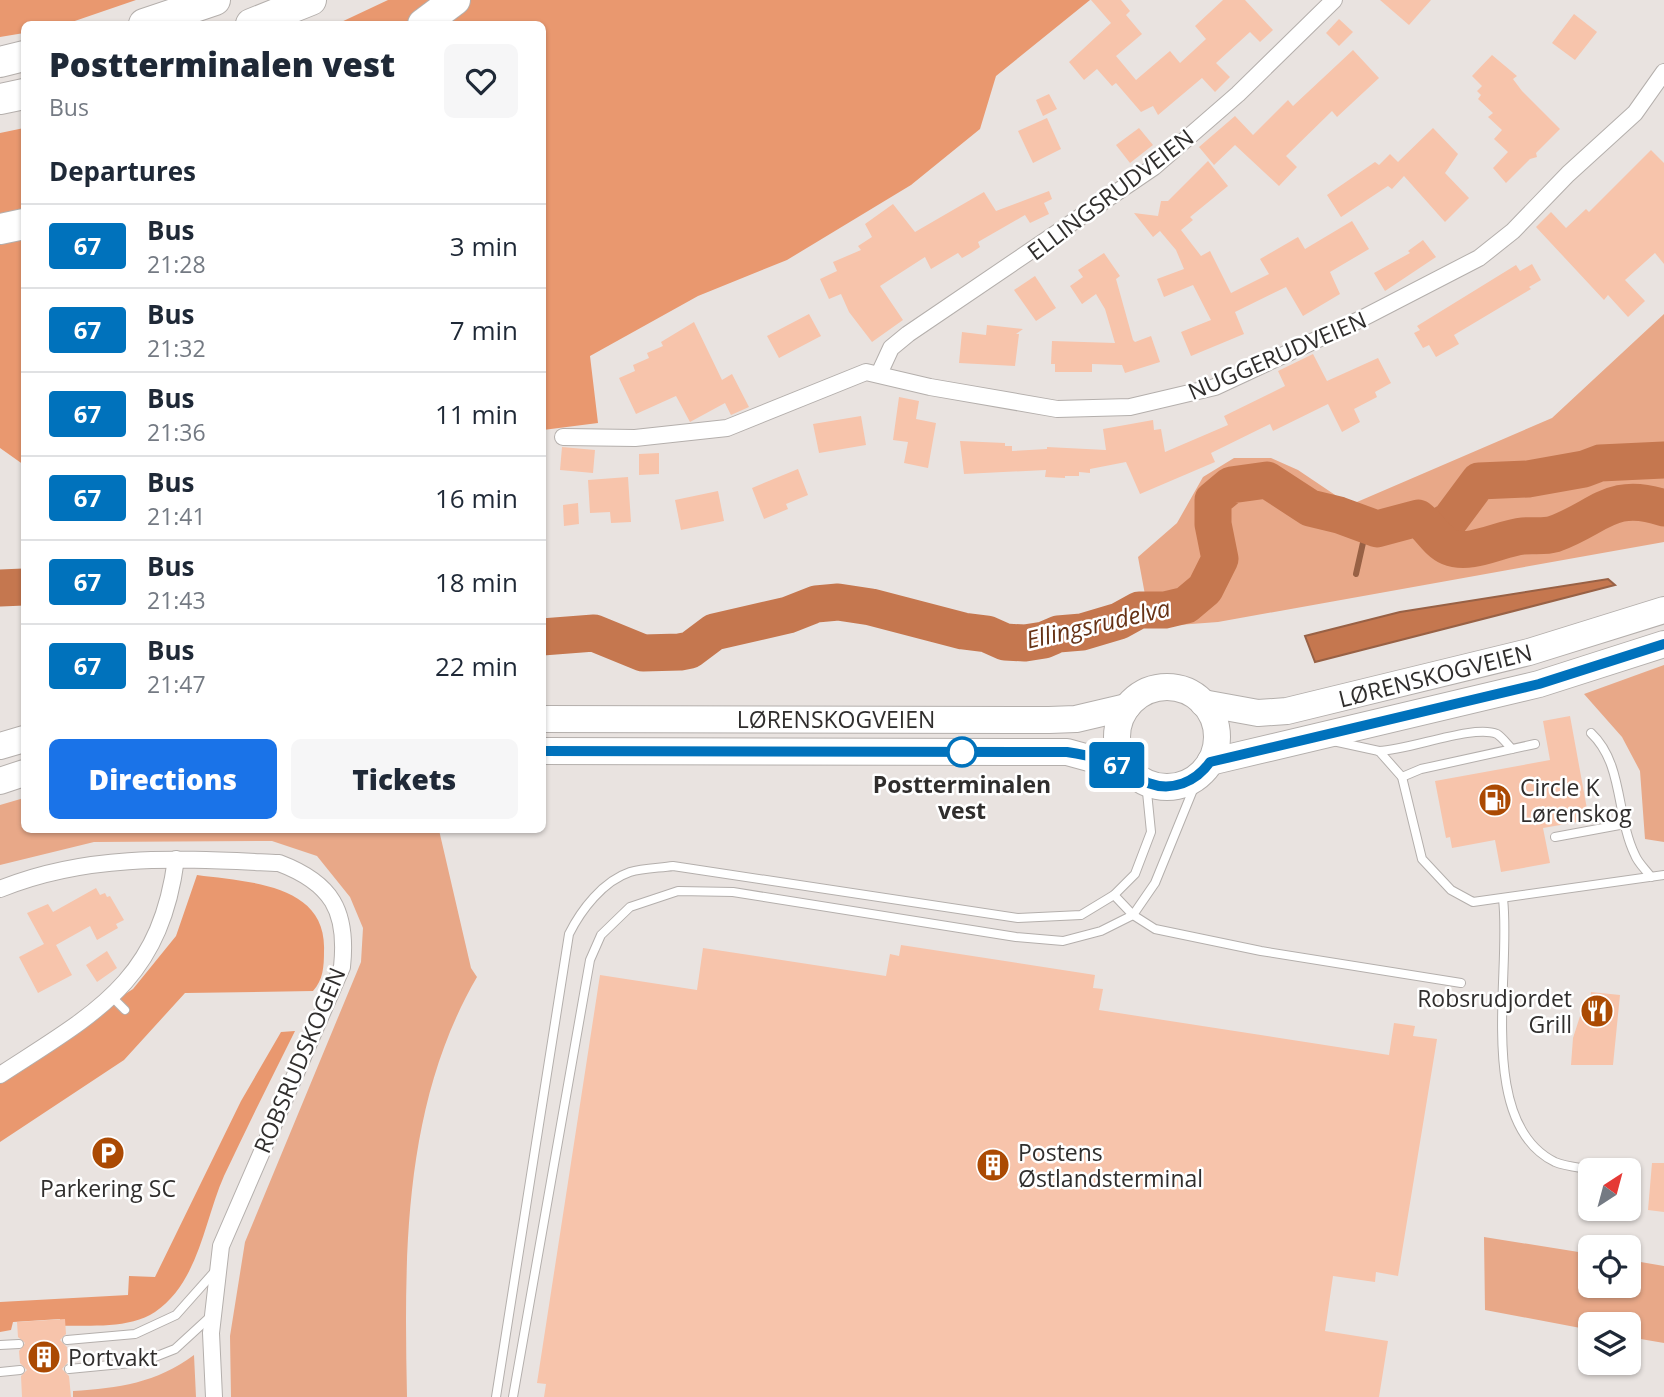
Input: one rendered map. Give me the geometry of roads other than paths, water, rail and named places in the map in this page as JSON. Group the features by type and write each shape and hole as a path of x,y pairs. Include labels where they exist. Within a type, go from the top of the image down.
{"highway":[{"path":"153,21 215,0"},
{"path":"258,21 311,0"},
{"path":"427,21 454,0"},
{"path":"0,62 21,57"},
{"path":"0,99 21,95"},
{"path":"0,229 21,225"},
{"name":"LØRENSKOGVEIEN","path":"1203,703 1258,713 1287,711 1529,652 1664,610"},
{"name":"LØRENSKOGVEIEN","path":"1204,769 1320,737 1539,684 1664,644"},
{"path":"1158,688 1182,690 1203,703 1215,725 1215,750 1204,769 1174,786 1138,776 1122,758 1117,732 1127,707 1146,692 1158,688"},
{"name":"LØRENSKOGVEIEN","path":"546,719 1049,720 1076,719 1127,707"},
{"path":"0,746 21,740"},
{"name":"LØRENSKOGVEIEN","path":"546,751 1067,752 1138,776"},
{"path":"0,781 21,774"}],"street":[{"name":"ELLINGSRUDVEIEN","path":"879,374 891,348 908,334 1154,167 1238,94 1334,0"},
{"name":"NUGGERUDVEIEN","path":"563,437 635,438 727,428 866,372 930,387 1070,409 1129,407 1215,387 1359,320 1479,258 1513,231 1568,174 1636,113 1664,72"},
{"name":"ROBSRUDSKOGEN","path":"0,889 46,873 80,865 176,859 279,863 299,871 319,884 341,913 344,946 342,967 220,1246 213,1314 214,1397"},
{"path":"0,1075 85,1020 112,997 139,964 160,931 171,897 176,859"}],"lane":[{"path":"1320,737 1379,751 1410,748 1480,730 1499,734 1512,749"},
{"path":"1591,733 1600,741 1618,785 1625,824 1635,857 1651,877"},
{"path":"1402,777 1421,769 1535,744"},
{"path":"1379,751 1402,777 1422,859 1451,890 1473,902 1664,875"},
{"path":"513,1397 590,960 601,935 630,906 678,891 733,892 1016,937 1063,941 1101,931 1133,915 1155,883 1204,769"},
{"path":"496,1397 569,934 578,917 598,894 628,872 673,866 1018,918 1081,915 1114,895 1135,874 1151,832 1138,776"},
{"path":"1555,837 1625,824"},
{"path":"1114,895 1133,915 1155,929 1222,943 1461,983"},
{"path":"1503,899 1506,921 1502,1042 1513,1116 1528,1140 1555,1162 1578,1167"},
{"path":"112,997 124,1010"},
{"path":"67,1340 135,1334 176,1315 218,1268"},
{"path":"69,1369 142,1362 175,1349 213,1314"},
{"path":"0,1345 19,1344"},
{"path":"0,1372 20,1370"}],"waterway":[{"name":"Ellingsrudelva","path":"1432,531 1450,520 1479,481 1528,479 1584,469 1600,463 1664,460"},
{"name":"Ellingsrudelva","path":"546,637 594,633 643,653 680,652 690,650 714,632 788,615 816,604 838,602 871,607 963,631 987,634 1005,642 1025,643 1044,640 1058,634 1082,632 1119,621 1139,610 1165,610 1186,605 1205,589 1220,559 1213,524 1213,500 1231,485 1267,480 1310,508 1377,529 1418,518 1441,541 1458,549 1476,548 1514,537 1554,534 1618,504 1646,503 1664,508"},
{"path":"1356,574 1367,525"},
{"name":"Ellingsrudelva","path":"0,588 21,587"}],"place":[{"name":"Postterminalen vest","path":"962,752"},
{"name":"Circle K Lørenskog","path":"1495,800"},
{"name":"Robsrudjordet Grill","path":"1597,1011"},
{"name":"Parkering SC","path":"108,1153"},
{"name":"Postens Østlandsterminal","path":"993,1165"},
{"name":"Portvakt","path":"44,1357"}]}
